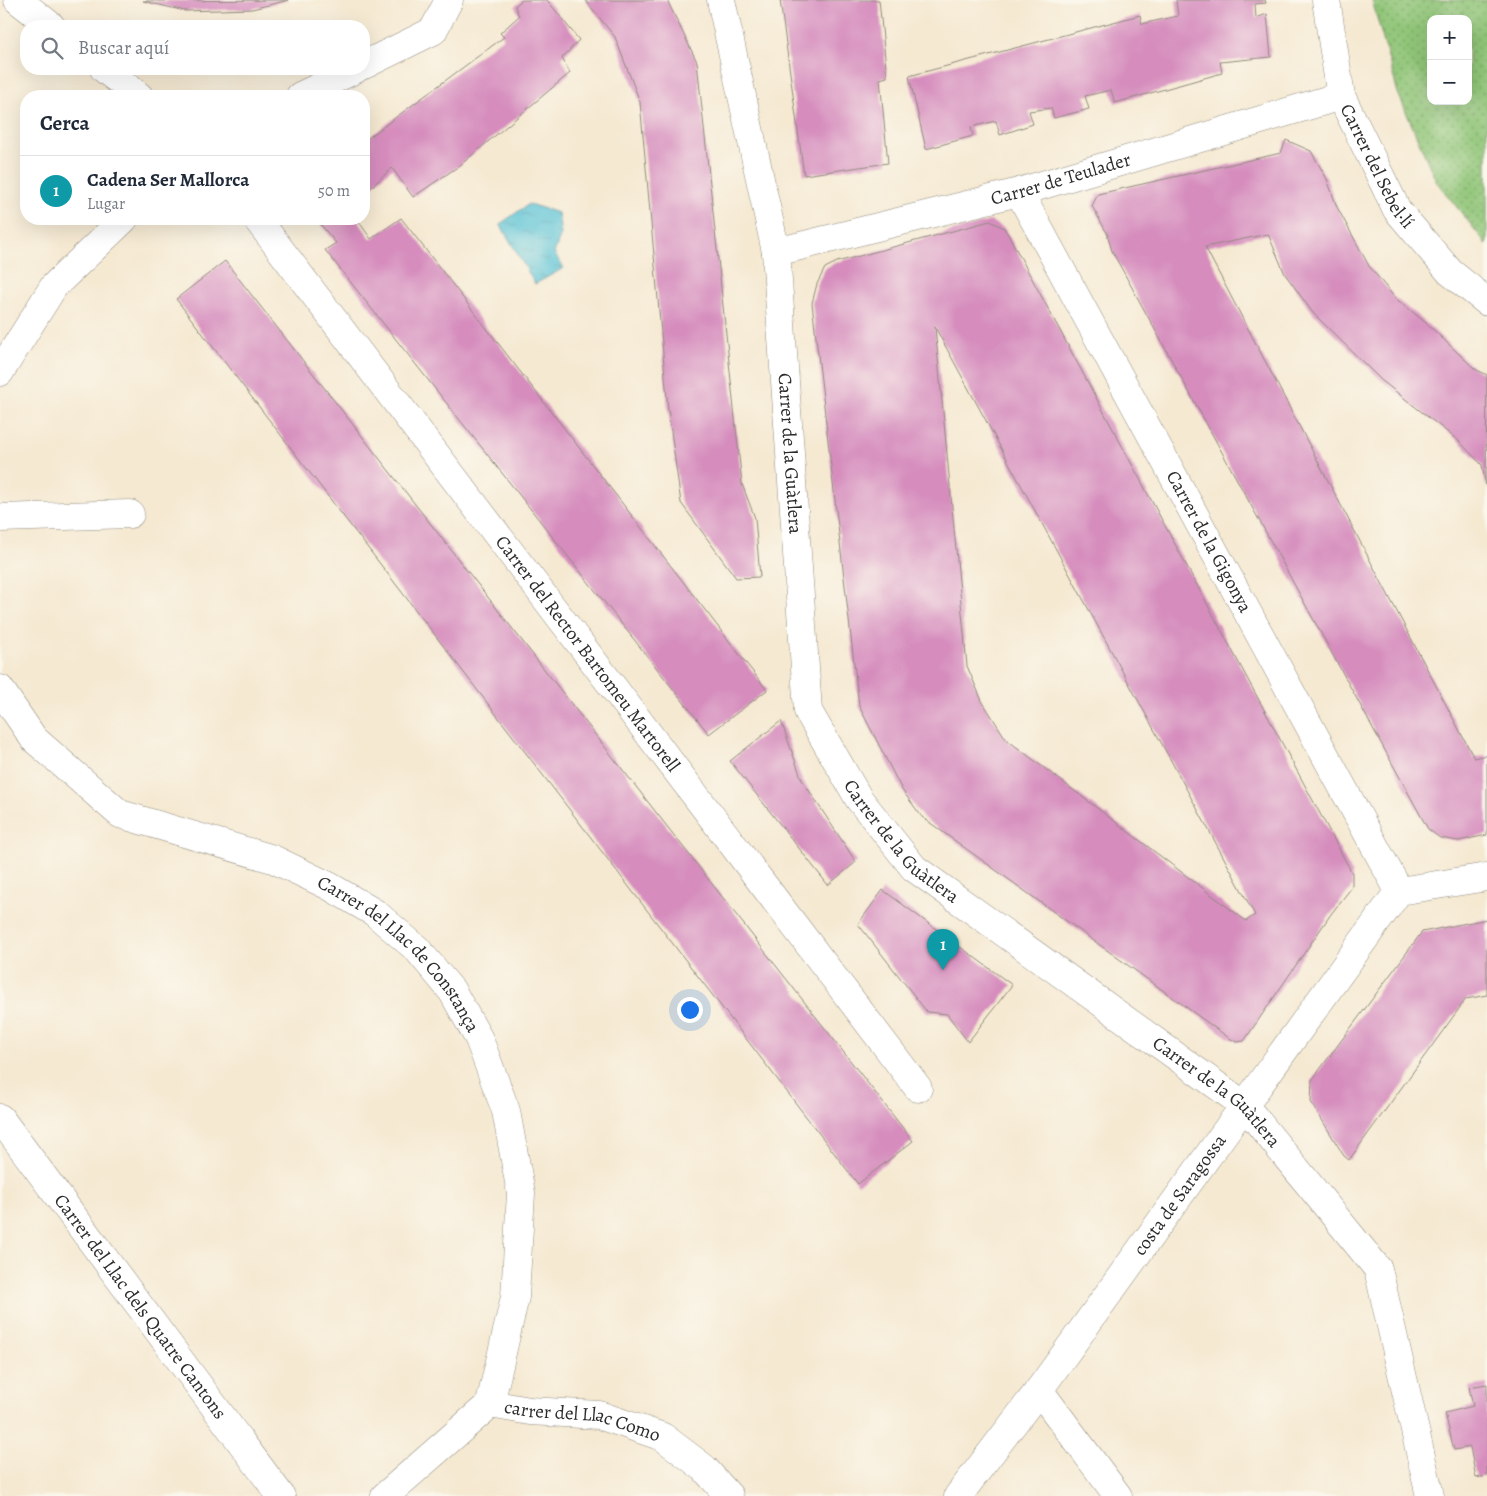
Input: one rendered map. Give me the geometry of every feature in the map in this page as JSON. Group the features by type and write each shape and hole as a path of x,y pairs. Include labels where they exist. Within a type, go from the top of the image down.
{"street":[{"path":"18,0 43,20"},
{"path":"370,62 433,31 449,0"},
{"name":"Carrer de la Guàtlera","path":"721,0 776,252 808,711 859,799 914,868 1244,1106 1378,1269 1430,1496"},
{"name":"Carrer del Sebel·lí","path":"1326,0 1341,96 1397,210 1450,272 1487,302"},
{"path":"112,75 131,90"},
{"path":"312,90 344,75"},
{"name":"Carrer de Teulader","path":"776,252 1019,192 1341,96"},
{"name":"Carrer de la Gigonya","path":"1019,192 1399,891"},
{"path":"0,372 54,286 118,225"},
{"name":"Carrer del Rector Bartomeu Martorell","path":"262,225 918,1088"},
{"path":"0,518 130,514"},
{"name":"Carrer del Llac de Constança","path":"0,689 34,739 120,814 273,859 328,886 374,913 417,949 452,991 479,1039 506,1111 521,1193 515,1297 490,1404"},
{"path":"1399,891 1487,878"},
{"name":"costa de Saragossa","path":"958,1496 1039,1390 1399,891"},
{"name":"Carrer del Llac dels Quatre Cantons","path":"0,1118 281,1496"},
{"path":"1039,1390 1118,1496"},
{"name":"carrer del Llac Como","path":"385,1496 490,1404 530,1411 599,1415 663,1437 704,1468 729,1496"}],"green space":[{"path":"1372,0 1487,0 1487,245 1436,181 1398,93"}],"water":[{"path":"529,204 558,213 561,234 554,253 564,268 535,284 500,224"}],"building":[{"path":"289,0 252,9 185,11 143,1"},
{"path":"522,0 547,0 579,40 562,58 570,73 459,166 413,197 392,168 370,188 370,137 504,37 500,33 519,16 515,6"},
{"path":"585,0 667,0 697,62 742,484 755,518 760,577 736,578 681,503 668,409 640,102 615,37"},
{"path":"780,0 879,0 887,77 880,79 888,163 804,175"},
{"path":"1176,0 1265,0 1266,3 1255,4 1256,18 1267,14 1271,57 1220,62 1222,73 1115,103 1111,90 1085,96 1089,109 1054,118 1051,108 1029,111 1033,124 1000,135 996,121 971,127 973,136 926,149 909,76 1140,15 1142,24 1178,16"},
{"path":"1286,140 1311,151 1327,179 1337,207 1369,266 1395,298 1425,322 1475,369 1487,375 1486,487 1482,465 1460,442 1381,380 1313,313 1285,274 1268,234 1205,247 1474,758 1487,755 1487,835 1458,841 1440,838 1428,829 1112,251 1107,233 1092,206 1098,194 1281,153"},
{"path":"401,218 767,690 709,734 325,250 336,243 321,225 361,225 371,239"},
{"path":"990,221 1004,228 1352,873 1352,887 1331,914 1244,1041 1237,1042 1229,1038 922,817 902,790 859,706 812,303 817,284 825,268 837,262","holes":["935,327 1255,915 1246,921 1006,739 982,701 967,666"]},
{"path":"225,261 913,1141 858,1184 176,299"},
{"path":"781,721 802,780 856,862 828,885 730,761"},
{"path":"883,890 1012,985 968,1042 947,1014 927,1012 858,924"},
{"path":"1487,919 1487,995 1466,999 1349,1160 1344,1156 1311,1102 1312,1080 1422,932"},
{"path":"1487,1384 1487,1476 1476,1478 1470,1447 1454,1450 1445,1413 1473,1406 1469,1387"}],"place":[{"name":"Cadena Ser Mallorca","path":"943,970"}]}
